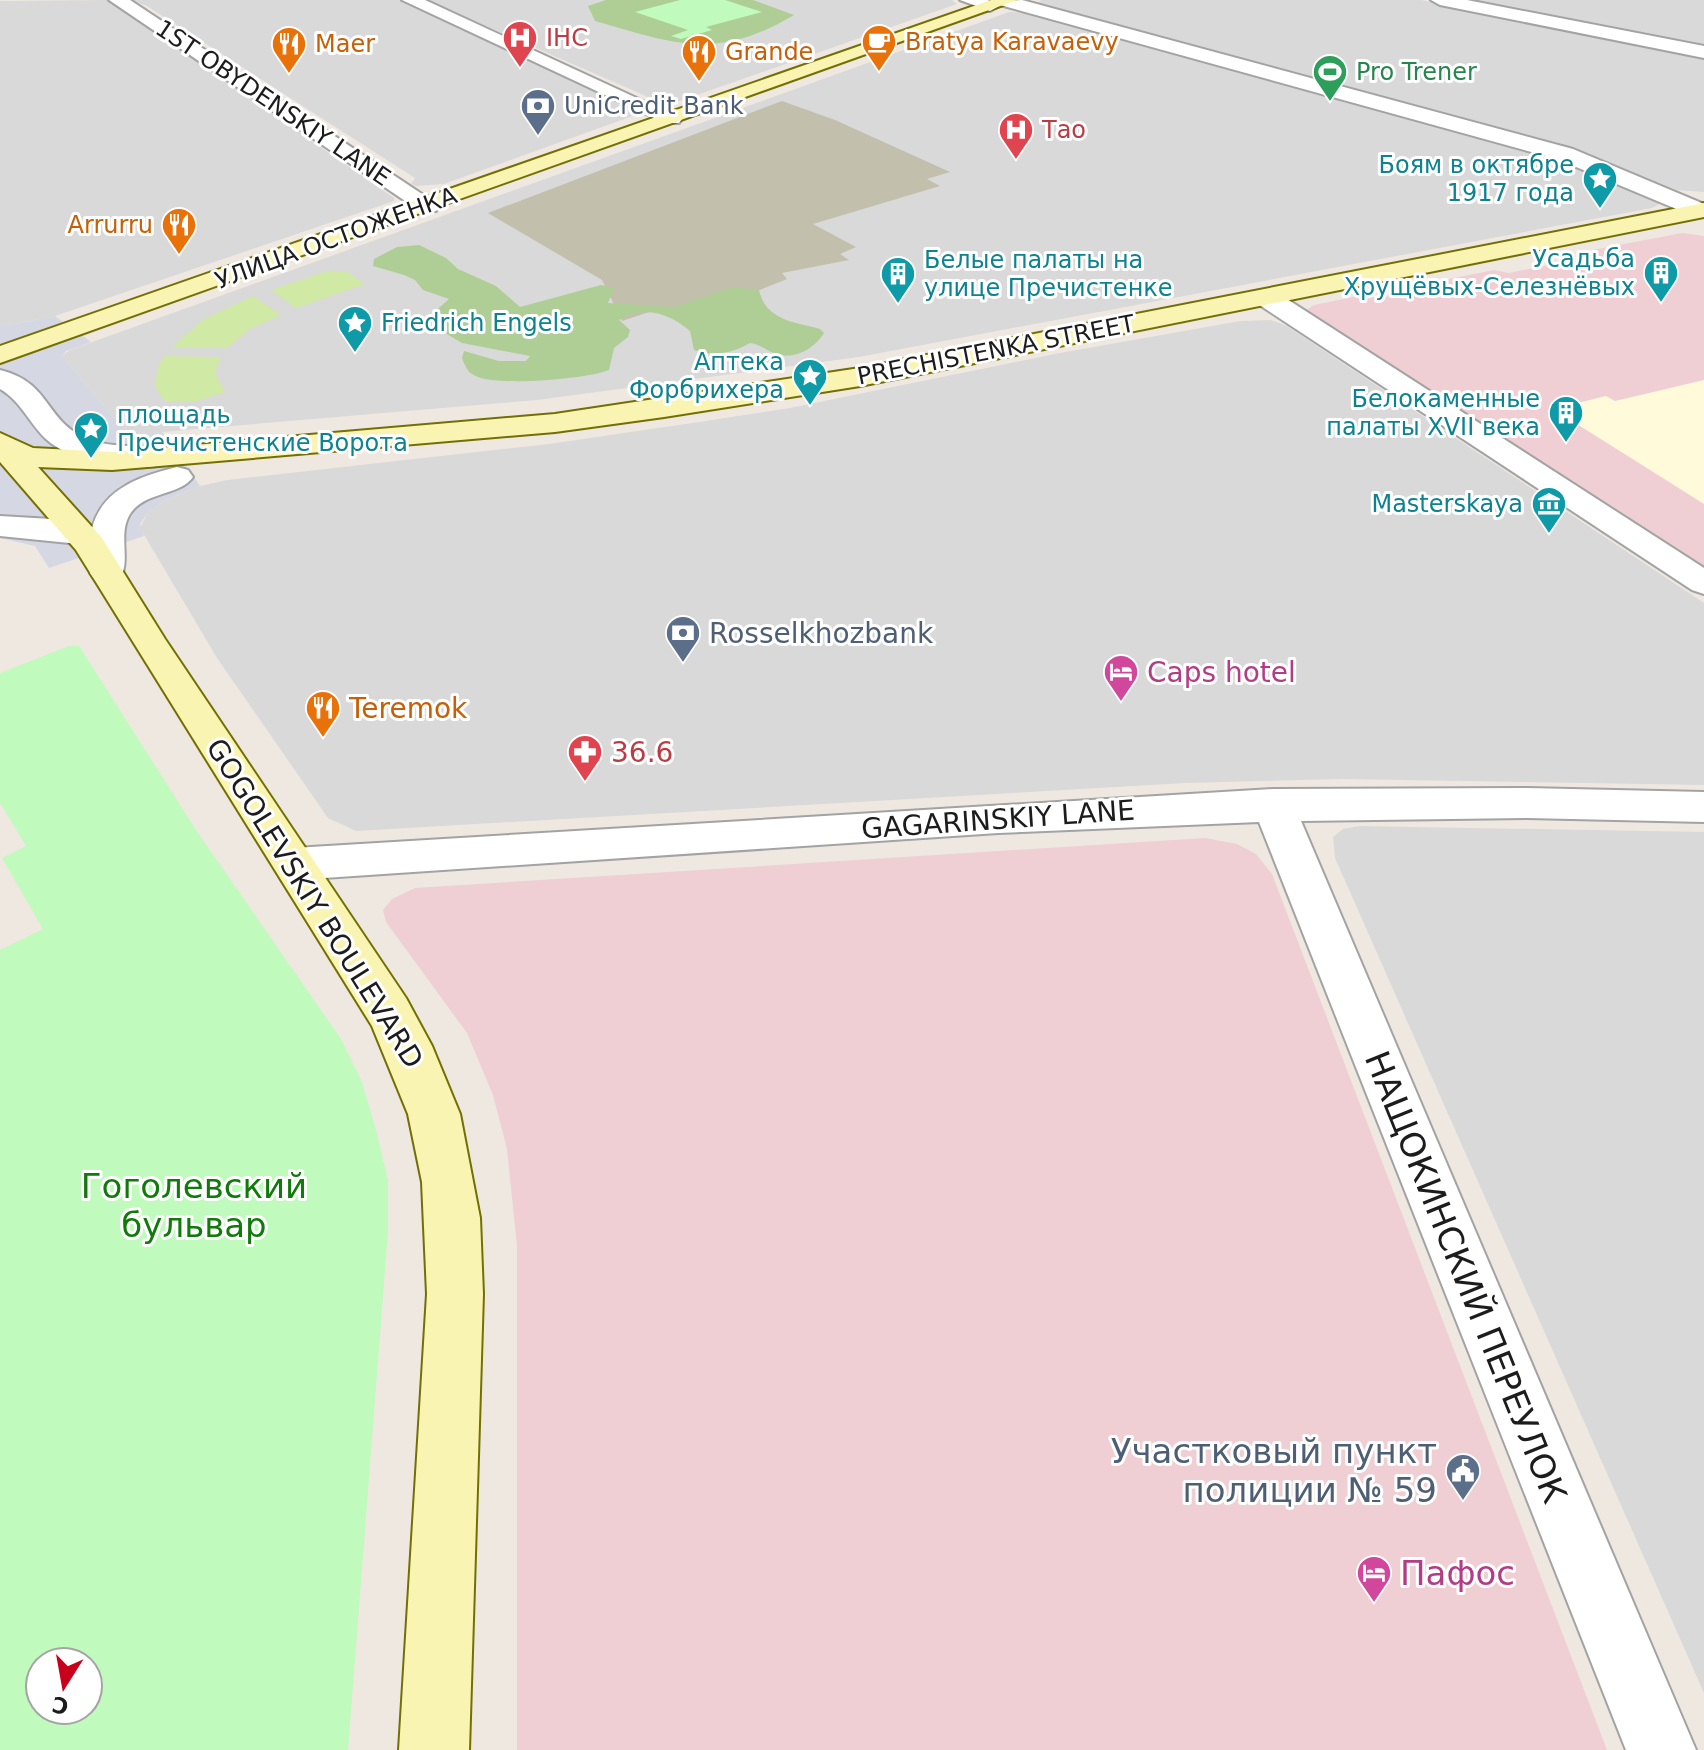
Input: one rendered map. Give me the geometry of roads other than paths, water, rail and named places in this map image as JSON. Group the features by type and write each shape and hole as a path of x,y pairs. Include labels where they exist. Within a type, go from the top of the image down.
{"main road":[{"name":"УЛИЦА ОСТОЖЕНКА","path":"0,355 1001,2"},
{"name":"PRECHISTENKA STREET","path":"170,467 377,456 555,423 860,377 1697,216"},
{"path":"0,443 16,453 54,460 170,467"},
{"path":"0,443 40,489"},
{"path":"0,492 40,489 170,467"},
{"name":"GOGOLEVSKIY BOULEVARD","path":"40,489 83,536 294,864 415,1057 436,1115 448,1165 455,1220 455,1294 434,1750"}],"street":[{"name":"1ST OBYDENSKIY LANE","path":"118,0 428,206"},
{"path":"411,0 672,119"},
{"path":"969,0 1001,2 1565,154 1697,216"},
{"path":"1440,0 1704,52"},
{"path":"1267,298 1704,583"},
{"path":"0,379 24,389 65,440 98,451 170,467"},
{"path":"107,573 104,540 113,513 170,467"},
{"path":"0,526 56,529 83,536"},
{"name":"GAGARINSKIY LANE","path":"294,864 1273,804 1704,807"},
{"name":"НАЩОКИНСКИЙ ПЕРЕУЛОК","path":"1273,804 1661,1750"}],"place":[{"name":"IHC","path":"520,69"},
{"name":"Bratya Karavaevy","path":"879,73"},
{"name":"Maer","path":"289,75"},
{"name":"Grande","path":"699,83"},
{"name":"Pro Trener","path":"1330,103"},
{"name":"UniCredit Bank","path":"538,137"},
{"name":"Тао","path":"1016,161"},
{"name":"Боям в октябре 1917 года","path":"1600,210"},
{"name":"Arrurru","path":"179,256"},
{"name":"Усадьба Хрущёвых-Селезнёвых","path":"1661,304"},
{"name":"Белые палаты на улице Пречистенке","path":"898,305"},
{"name":"Friedrich Engels","path":"355,354"},
{"name":"Аптека Форбрихера","path":"810,407"},
{"name":"Белокаменные палаты XVII века","path":"1566,444"},
{"name":"площадь Пречистенские Ворота","path":"91,460"},
{"name":"Masterskaya","path":"1549,535"},
{"name":"Rosselkhozbank","path":"683,664"},
{"name":"Caps hotel","path":"1121,703"},
{"name":"Teremok","path":"323,739"},
{"name":"36.6","path":"585,783"},
{"name":"Участковый пункт полиции № 59","path":"1463,1502"},
{"name":"Пафос","path":"1374,1604"}],"park label":[{"name":"Гоголевский бульвар","path":"194,1206"}]}
